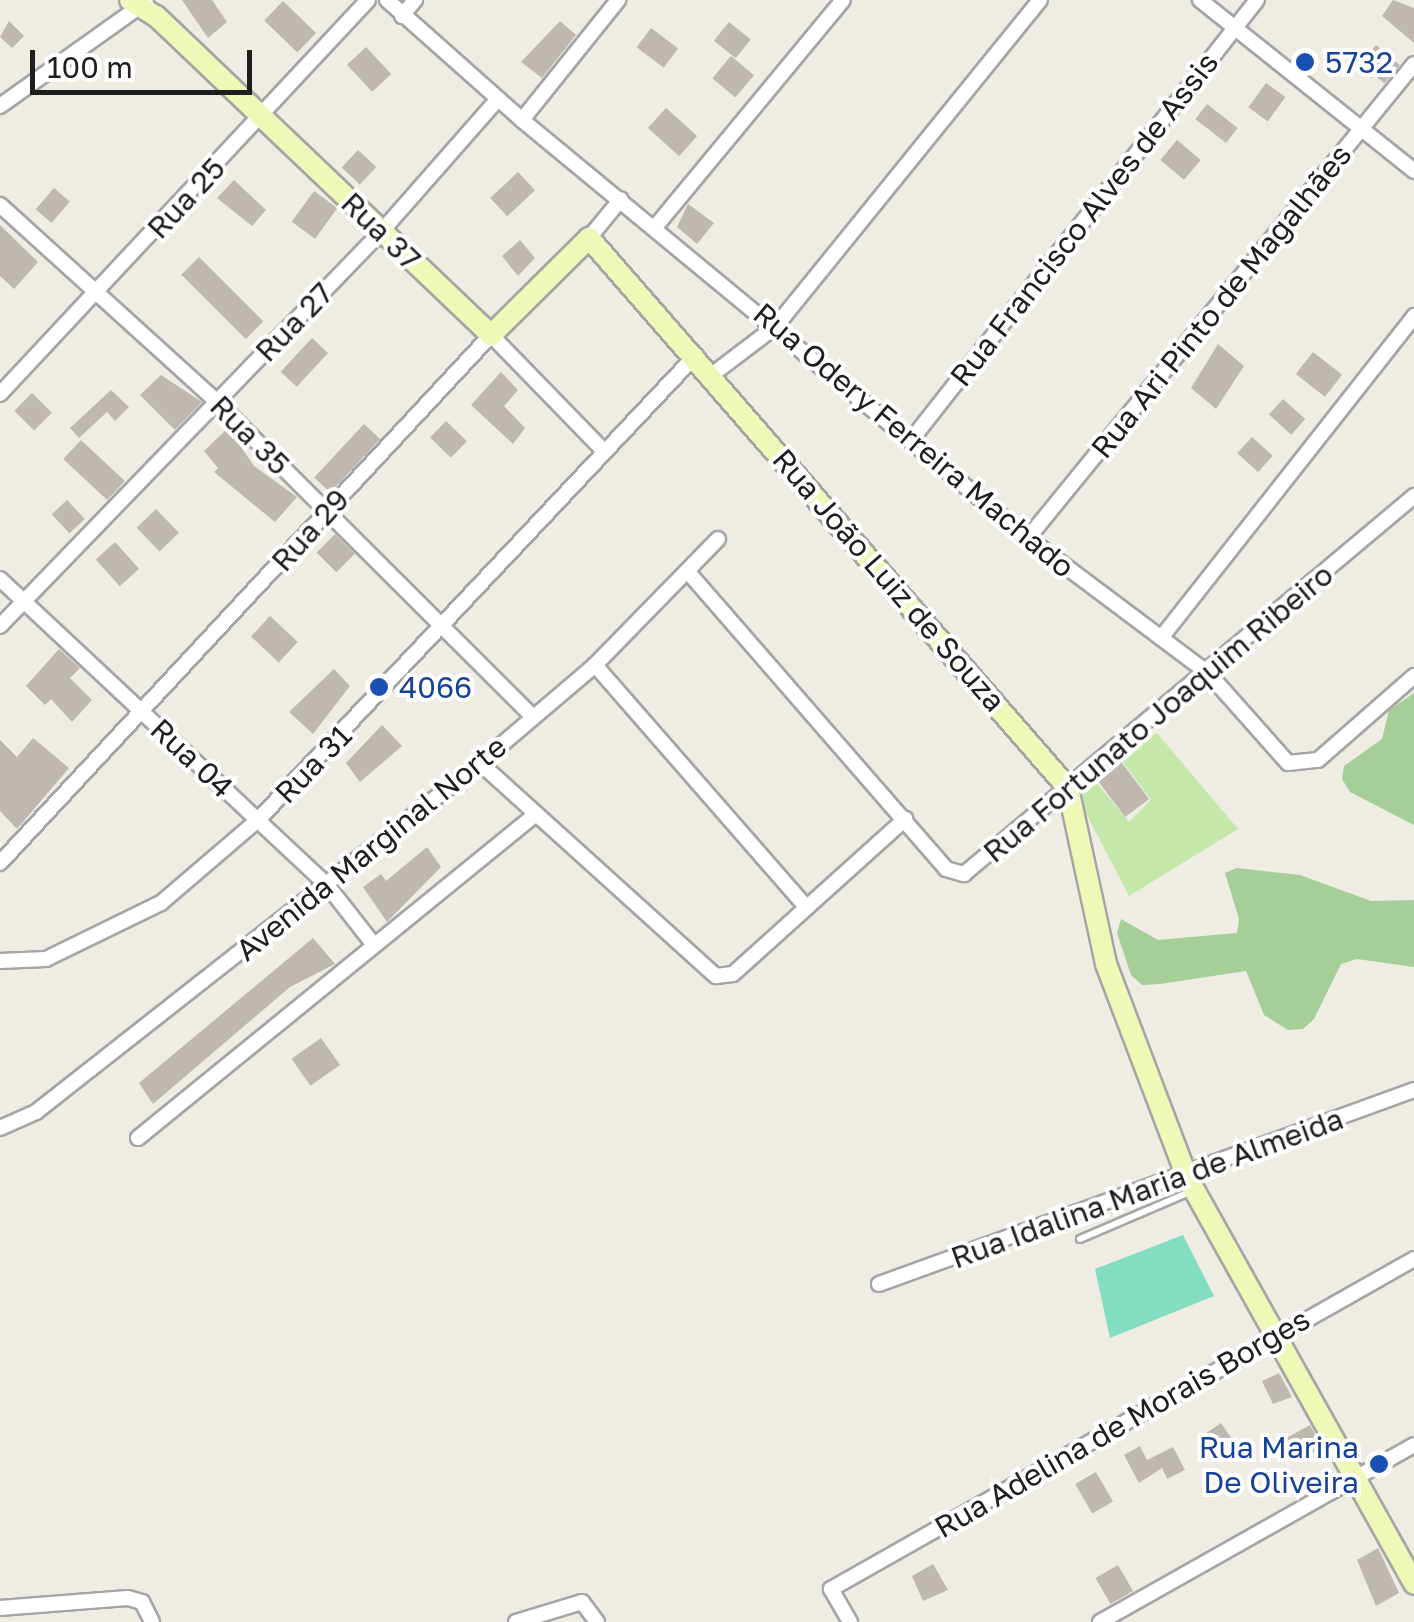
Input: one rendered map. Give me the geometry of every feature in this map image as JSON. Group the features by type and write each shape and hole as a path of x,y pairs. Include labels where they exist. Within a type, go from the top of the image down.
{"street":[{"name":"Rua 25","path":"0,394 262,118 368,0"},
{"path":"387,0 522,120 618,0"},
{"path":"402,16 415,0"},
{"path":"656,226 843,0"},
{"path":"713,374 776,326 1040,0"},
{"path":"1200,0 1414,171"},
{"name":"Rua Francisco Alves de Assis","path":"912,439 1257,0"},
{"name":"Rua 37","path":"144,5 491,335 603,450"},
{"path":"0,106 144,5"},
{"name":"Rua Ari Pinto de Magalhães","path":"1028,538 1414,64"},
{"name":"Rua 27","path":"0,626 381,232 498,98"},
{"name":"Rua Odery Ferreira Machado","path":"522,120 656,226 1028,538 1209,674 1280,757 1298,766 1318,760 1414,676"},
{"name":"Rua 29","path":"0,864 144,714 491,335 588,238 620,199"},
{"name":"Rua 35","path":"0,206 217,402 442,632 533,717"},
{"name":"Rua João Luiz de Souza","path":"588,238 696,354 1068,788 1106,964 1190,1184 1414,1584"},
{"path":"1161,638 1414,316"},
{"name":"Rua 31","path":"0,961 46,959 161,903 259,820 442,632 603,450 696,354"},
{"name":"Rua Fortunato Joaquim Ribeiro","path":"905,820 946,869 964,874 1209,674 1414,496"},
{"name":"Avenida Marginal Norte","path":"0,1128 36,1112 480,763 596,665 718,539"},
{"path":"480,763 716,976 734,974 905,820 689,573"},
{"name":"Rua 04","path":"0,579 327,885 374,945"},
{"path":"596,665 807,908"},
{"path":"138,1138 536,814"},
{"name":"Rua Idalina Maria de Almeida","path":"880,1284 1190,1184 1414,1090"},
{"name":"Rua Adelina de Morais Borges","path":"850,1622 831,1589 1414,1259"},
{"path":"1100,1622 1414,1445"},
{"path":"7,1614 128,1598 142,1602 152,1622"},
{"path":"516,1622 582,1602 597,1622"}],"lane":[{"path":"1080,1239 1190,1184"}],"green space":[{"path":"1414,693 1414,825 1350,792 1342,779 1344,766 1382,739 1389,710"},
{"path":"1157,733 1238,829 1129,896 1074,790 1091,776 1129,822 1151,800 1119,757"},
{"path":"1237,868 1300,875 1371,901 1414,900 1414,967 1357,959 1341,964 1314,1019 1303,1029 1288,1030 1264,1015 1246,971 1142,985 1131,975 1117,933 1121,919 1158,940 1237,933 1239,919 1225,873"},
{"path":"1183,1235 1214,1296 1110,1338 1095,1269"}],"building":[{"path":"182,0 212,0 227,22 208,38"},
{"path":"1393,0 1414,8 1414,43 1382,16"},
{"path":"283,1 316,33 297,52 264,20"},
{"path":"9,21 24,36 12,48 0,37"},
{"path":"560,21 576,35 542,78 521,62"},
{"path":"729,22 751,40 736,58 714,41"},
{"path":"651,28 678,48 664,68 637,47"},
{"path":"1376,45 1400,65 1384,83 1361,63"},
{"path":"366,47 391,74 372,92 347,65"},
{"path":"731,56 754,75 735,97 712,78"},
{"path":"1266,83 1285,97 1268,121 1248,107"},
{"path":"1207,104 1238,128 1226,143 1195,119"},
{"path":"666,108 697,136 679,156 648,128"},
{"path":"1177,140 1201,160 1184,180 1160,160"},
{"path":"358,150 376,167 360,185 342,168"},
{"path":"518,172 535,190 507,216 490,198"},
{"path":"234,180 266,210 252,226 217,198"},
{"path":"54,188 70,202 51,223 36,209"},
{"path":"314,191 337,208 315,239 292,222"},
{"path":"688,204 714,223 697,244 677,227"},
{"path":"0,225 38,262 14,289 0,276"},
{"path":"520,240 535,258 518,276 502,256"},
{"path":"199,257 263,321 246,339 181,275"},
{"path":"312,338 328,353 297,387 281,372"},
{"path":"1218,344 1244,366 1216,409 1191,388"},
{"path":"1313,352 1342,375 1325,397 1296,374"},
{"path":"501,372 518,390 504,406 525,428 513,444 471,405"},
{"path":"161,375 202,402 175,430 140,395"},
{"path":"111,390 129,407 115,421 107,412 79,438 70,428"},
{"path":"32,393 52,413 34,430 14,411"},
{"path":"1283,399 1305,419 1291,435 1269,415"},
{"path":"446,421 467,441 451,458 430,438"},
{"path":"364,424 380,439 330,492 314,477"},
{"path":"228,428 254,466 297,497 275,522 214,472 218,468 204,451"},
{"path":"1252,437 1273,456 1258,472 1237,453"},
{"path":"81,440 125,481 107,500 63,459"},
{"path":"67,500 85,519 69,533 52,514"},
{"path":"156,509 179,533 160,551 137,528"},
{"path":"335,534 355,554 336,572 317,552"},
{"path":"115,542 139,569 120,586 96,559"},
{"path":"270,616 298,642 279,662 251,636"},
{"path":"59,649 80,668 70,678 92,700 72,722 51,699 45,705 26,686"},
{"path":"334,669 350,686 313,734 289,712"},
{"path":"382,725 402,746 360,782 346,763"},
{"path":"33,738 69,768 17,829 0,811 0,740 17,757"},
{"path":"1119,759 1149,799 1125,817 1095,777"},
{"path":"427,847 441,867 387,922 363,887 381,874 386,881"},
{"path":"313,938 335,964 290,987 153,1104 139,1083"},
{"path":"321,1038 340,1065 310,1086 292,1059"},
{"path":"1279,1373 1292,1397 1273,1404 1262,1381"},
{"path":"1221,1423 1238,1448 1217,1462 1200,1437"},
{"path":"1310,1425 1323,1448 1296,1462 1284,1440"},
{"path":"1140,1446 1147,1460 1173,1447 1185,1470 1167,1479 1162,1468 1139,1483 1124,1455"},
{"path":"1096,1472 1113,1501 1092,1513 1075,1484"},
{"path":"1378,1548 1399,1593 1376,1606 1357,1560"},
{"path":"933,1564 948,1590 923,1601 912,1576"},
{"path":"1118,1565 1133,1591 1110,1604 1095,1578"}],"place":[{"name":"5732","path":"1305,62"},
{"name":"4066","path":"379,687"},
{"name":"Rua Marina De Oliveira","path":"1379,1464"}]}
